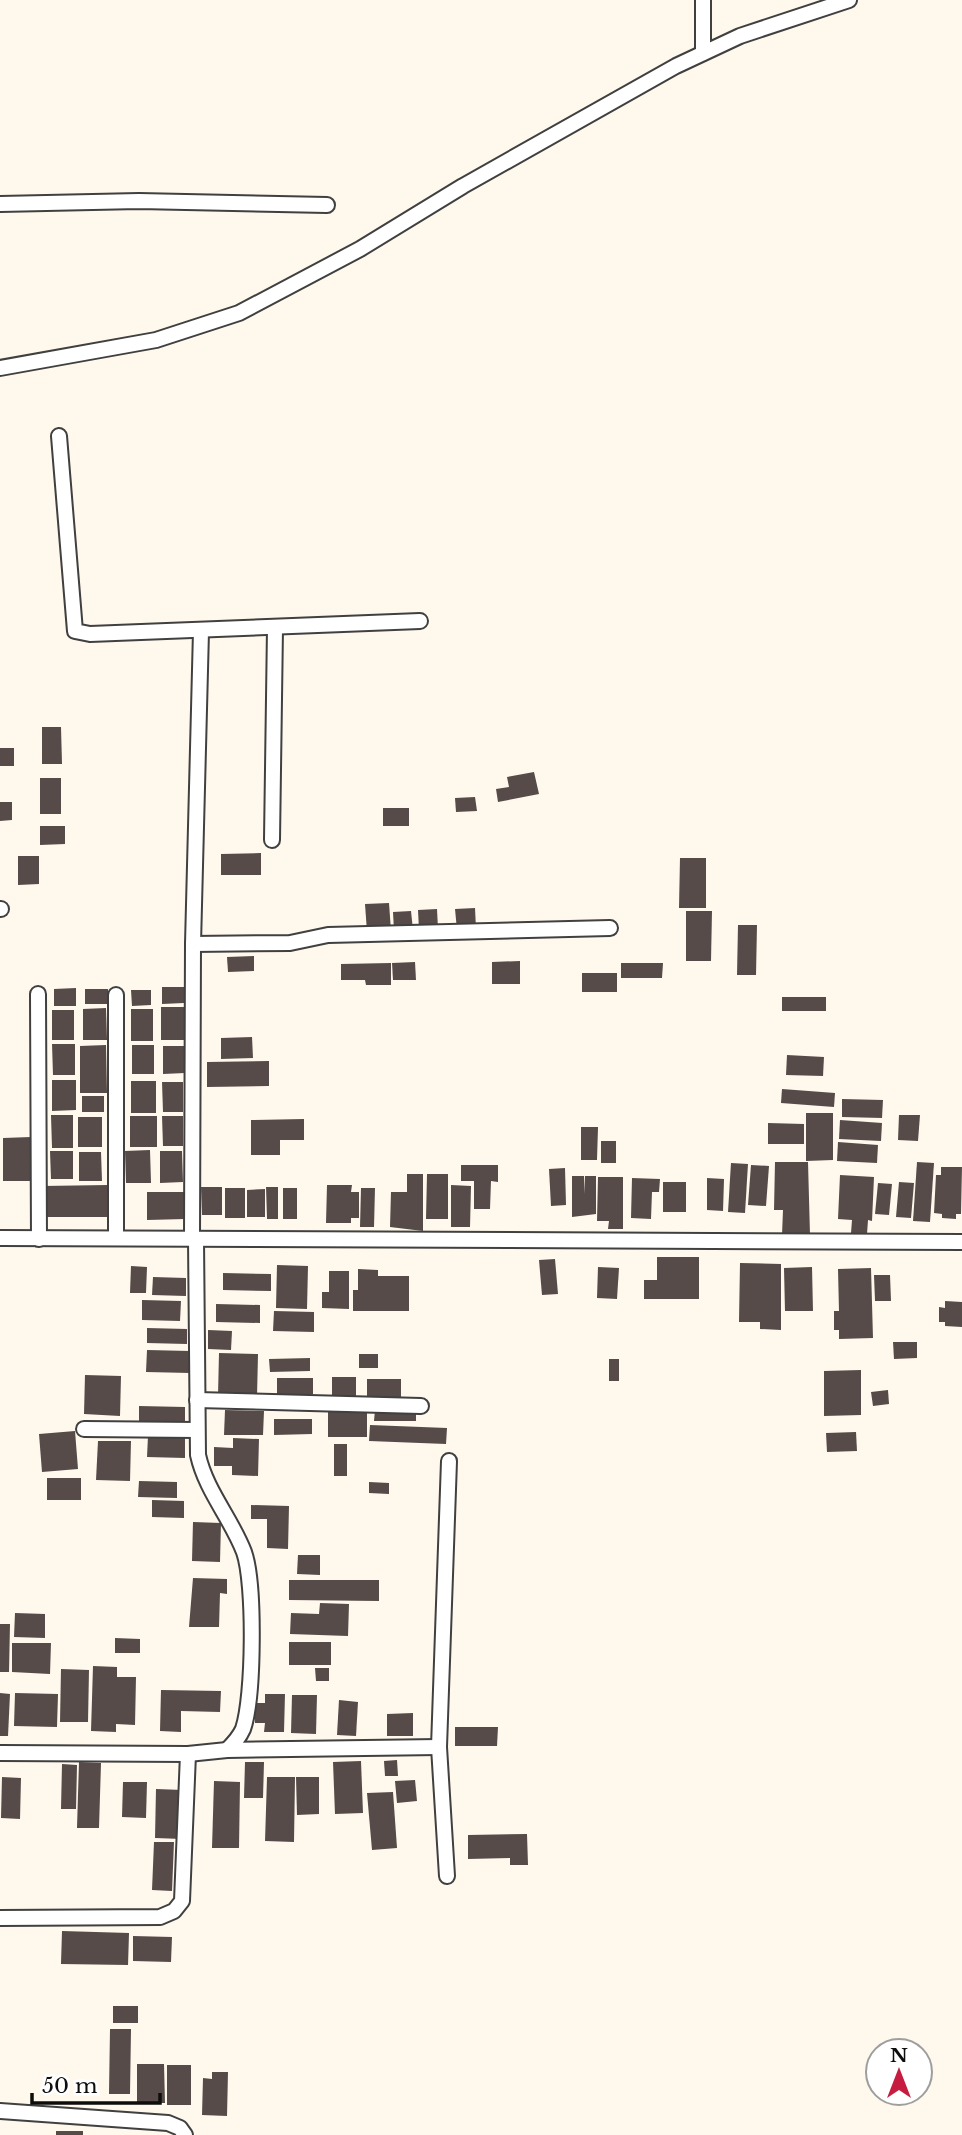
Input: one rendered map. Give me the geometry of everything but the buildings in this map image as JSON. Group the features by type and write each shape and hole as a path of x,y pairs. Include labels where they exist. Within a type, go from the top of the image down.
{"street":[{"path":"703,0 703,53"},
{"path":"0,368 156,340 239,313 360,249 475,179 703,53 740,36 849,0"},
{"path":"0,205 139,201 327,205"},
{"path":"59,436 75,631 90,634 201,631 420,621"},
{"path":"272,840 275,628"},
{"path":"201,631 193,944 197,1430 203,1476 243,1549 251,1579 246,1716 236,1742 227,1750"},
{"path":"193,944 290,943 328,935 610,928"},
{"path":"38,994 39,1239"},
{"path":"116,995 116,1238"},
{"path":"0,1238 962,1242"},
{"path":"198,1400 421,1406"},
{"path":"84,1429 197,1430"},
{"path":"447,1877 439,1747 449,1461"},
{"path":"0,1753 188,1754 227,1750 439,1747"},
{"path":"0,1918 160,1917 174,1911 182,1901 188,1754"},
{"path":"0,2111 168,2123 180,2128 185,2135"}]}
